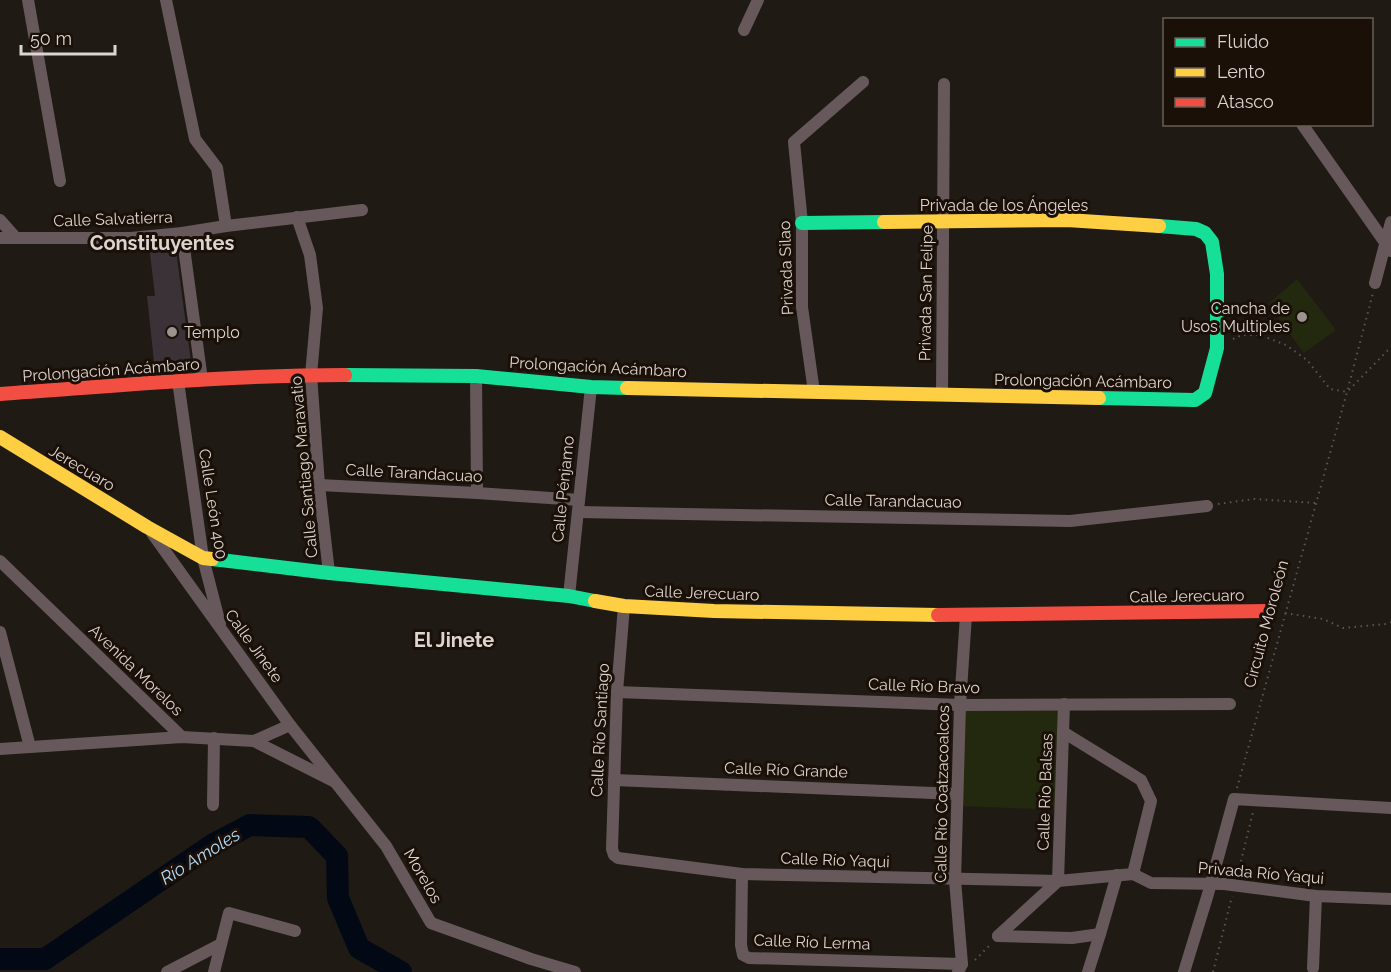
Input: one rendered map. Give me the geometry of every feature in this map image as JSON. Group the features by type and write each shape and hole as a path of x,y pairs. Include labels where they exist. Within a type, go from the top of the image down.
{"street":[{"path":"28,0 60,181"},
{"path":"166,0 195,139 217,168 226,226"},
{"path":"744,30 758,0"},
{"name":"Privada Silao","path":"814,392 802,307 802,223 794,142 863,82"},
{"name":"Privada San Felipe","path":"942,395 944,84"},
{"path":"1303,126 1388,246"},
{"name":"Calle Salvatierra","path":"0,238 131,238 362,210"},
{"name":"Calle Santiago Maravatio","path":"297,217 310,255 317,308 312,375 319,485 329,573"},
{"path":"0,220 16,238"},
{"name":"Privada de los Ángeles","path":"802,223 1067,220 1196,230 1205,233 1212,242 1217,274 1217,348"},
{"path":"1375,283 1388,246 1391,222"},
{"path":"182,233 202,380"},
{"name":"Prolongación Acámbaro","path":"0,394 178,381 312,375 476,376 591,387 1195,400 1205,393 1217,348"},
{"path":"476,376 477,493"},
{"name":"Calle León 400","path":"178,381 203,558 222,631"},
{"name":"Calle Pénjamo","path":"569,596 591,387"},
{"name":"Jerecuaro","path":"0,437 147,527"},
{"name":"Calle Tarandacuao","path":"319,485 477,493 578,506 1070,521 1207,506"},
{"name":"Calle Jerecuaro","path":"147,527 203,558 329,573 569,596 624,606 714,611 966,615 1267,611"},
{"name":"Calle Jinete","path":"147,527 290,725 337,783"},
{"name":"Avenida Morelos","path":"0,561 182,737 254,741 337,783"},
{"name":"Calle Río Santiago","path":"614,855 612,849 617,692 624,606"},
{"name":"Calle Río Coatzacoalcos","path":"963,967 955,880 960,705 966,615"},
{"path":"0,632 30,747"},
{"name":"Calle Río Bravo","path":"617,692 960,705 1230,704"},
{"name":"Calle Río Balsas","path":"1058,881 1064,704"},
{"path":"254,741 290,725"},
{"path":"1063,732 1141,780 1151,801 1133,874"},
{"path":"0,749 182,737"},
{"path":"213,805 214,738"},
{"name":"Calle Río Grande","path":"614,780 957,794"},
{"name":"Morelos","path":"337,783 386,846 431,923 531,959 575,972"},
{"path":"1184,972 1234,800 1391,808"},
{"name":"Calle Río Yaqui","path":"614,855 618,858 742,874 1058,881"},
{"name":"Calle Río Lerma","path":"742,874 741,945 743,955 749,958 963,967"},
{"name":"Privada Río Yaqui","path":"1058,881 1133,874 1151,883 1211,883 1316,896 1391,899"},
{"path":"1088,972 1117,875"},
{"path":"998,936 1058,881"},
{"path":"1313,968 1316,896"},
{"path":"214,972 229,913 295,931"},
{"path":"998,936 1072,938 1100,934"},
{"path":"167,972 221,944"}],"path":[{"name":"Circuito Moroleón","path":"1234,800 1375,283"},
{"path":"1217,348 1242,335 1260,335 1286,345 1306,360 1330,389 1347,392 1391,347"},
{"path":"1207,506 1254,498 1316,502"},
{"path":"1267,611 1323,619 1343,628 1391,622"},
{"path":"963,967 998,936"}],"green space":[{"name":"Cancha de Usos Multiples","path":"1297,279 1336,330 1304,353 1268,304"},
{"path":"1064,704 1061,810 957,806 960,705"}],"building":[{"name":"Templo","path":"175,243 192,369 155,371 147,296 155,296 149,245"}],"waterway":[{"name":"Río Amoles","path":"0,959 45,959 212,845 250,825 309,827 337,856 338,898 359,948 401,972"}],"traffic: fast":[{"path":"802,223 884,222"},
{"path":"1099,398 1195,400 1205,393 1217,348 1217,274 1212,242 1205,233 1196,229 1159,226"},
{"path":"345,375 476,376 591,387 627,388"},
{"path":"212,559 329,573 569,596 595,601"}],"traffic: slow":[{"path":"884,222 1067,220 1159,226"},
{"path":"627,388 1099,398"},
{"path":"0,437 147,527 203,558 212,559"},
{"path":"595,601 624,606 714,611 938,615"}],"traffic: jam":[{"path":"0,394 216,379 345,375"},
{"path":"938,615 1267,611"}],"place":[{"name":"Cancha de Usos Multiples","path":"1302,317"},
{"name":"Templo","path":"172,332"}],"district":[{"name":"Constituyentes","path":"162,243"},
{"name":"El Jinete","path":"454,640"}]}
